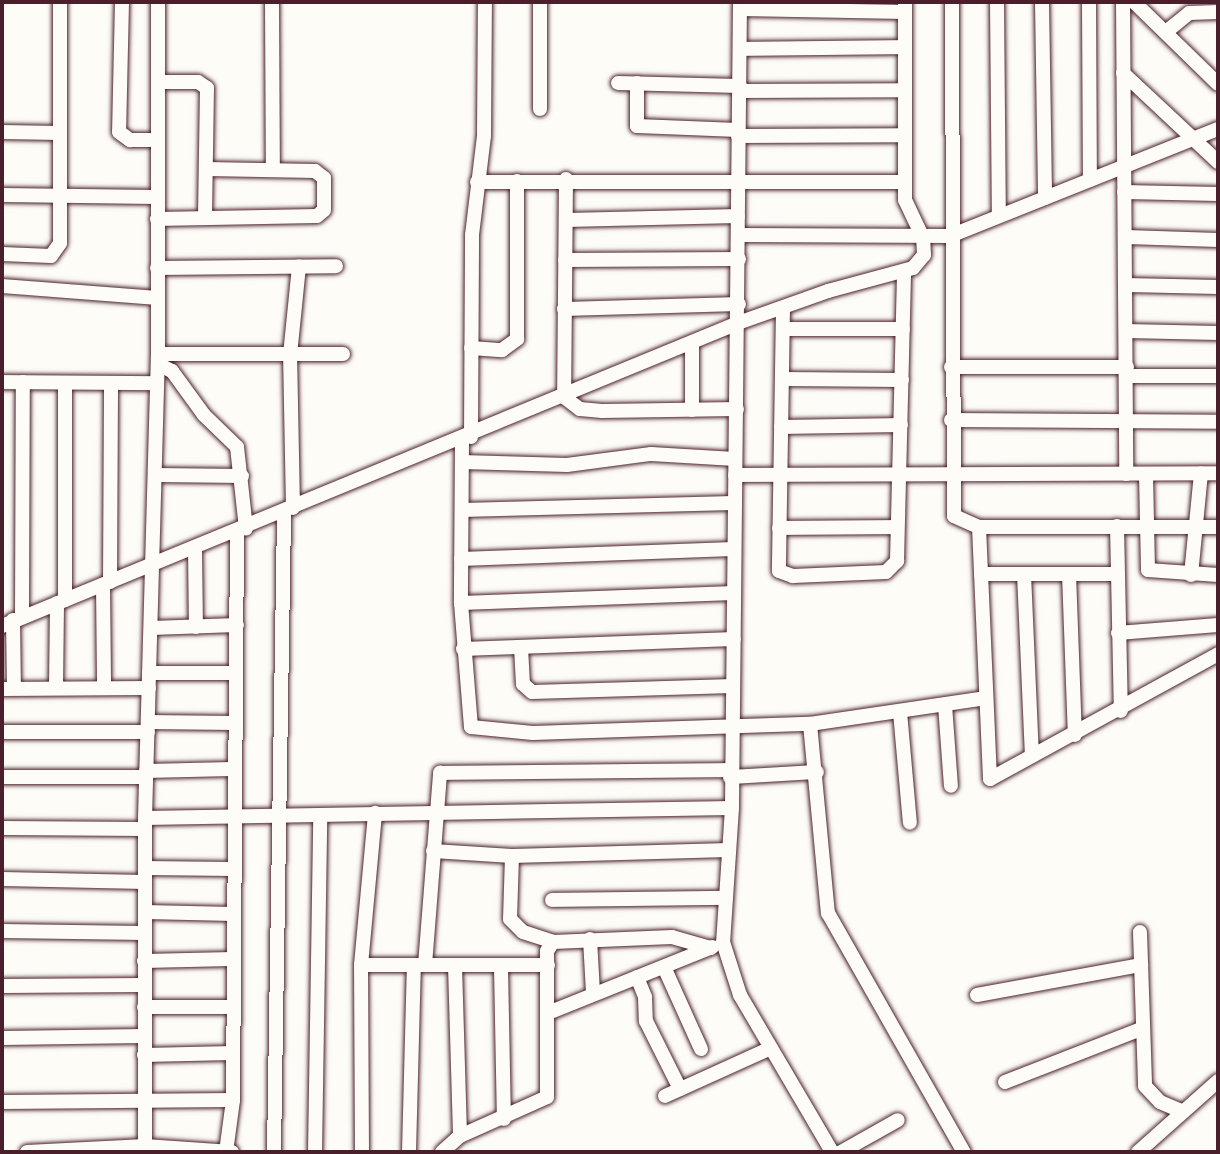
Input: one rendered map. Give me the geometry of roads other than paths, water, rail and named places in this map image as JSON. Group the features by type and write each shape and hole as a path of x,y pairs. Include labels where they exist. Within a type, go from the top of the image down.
{"street":[{"path":"2,254 58,251 60,2"},
{"path":"122,2 119,132 130,140 158,140"},
{"path":"145,1149 145,824 157,475 158,2"},
{"path":"272,2 273,170"},
{"path":"485,2 484,136 477,182 471,348 462,462 461,603 466,718 480,730 732,728 810,724 986,698"},
{"path":"540,2 540,109"},
{"path":"952,2 950,236 954,516 979,527 1218,527"},
{"path":"997,2 999,216"},
{"path":"1042,2 1045,198"},
{"path":"1089,2 1090,180"},
{"path":"1123,2 1126,474"},
{"path":"1134,2 1218,84"},
{"path":"12,621 466,439 738,323 859,281 904,273 920,263 923,238 907,209 905,182 905,7 740,6 737,179 739,304 738,323 737,409 733,503 734,639 730,774 732,808 724,898 716,945 740,995 832,1152"},
{"path":"1167,31 1189,13 1218,12"},
{"path":"740,49 905,47"},
{"path":"1123,73 1218,162"},
{"path":"158,82 204,84 205,218"},
{"path":"618,83 905,90"},
{"path":"637,83 637,126 738,133 905,135"},
{"path":"738,235 950,236 1218,129"},
{"path":"2,132 59,133"},
{"path":"157,219 321,214 321,173 206,169"},
{"path":"477,182 566,179 905,182"},
{"path":"564,397 566,179"},
{"path":"471,348 502,350 517,339 517,181"},
{"path":"1124,192 1218,194"},
{"path":"2,195 156,197"},
{"path":"566,220 738,216"},
{"path":"1126,237 1218,240"},
{"path":"565,260 739,259"},
{"path":"274,1152 290,355 299,266"},
{"path":"157,268 336,266"},
{"path":"783,308 779,571 793,576 886,572 897,561 904,273"},
{"path":"1126,285 1218,287"},
{"path":"2,286 158,298"},
{"path":"564,309 739,304"},
{"path":"783,329 903,329"},
{"path":"1126,331 1218,333"},
{"path":"692,343 692,410"},
{"path":"158,359 343,354"},
{"path":"27,1152 145,1149 229,1151 233,1100 232,769 242,476 237,447 204,415 172,371 158,359"},
{"path":"951,367 1218,376"},
{"path":"782,379 902,380"},
{"path":"2,382 157,383"},
{"path":"23,382 8,689 149,688"},
{"path":"56,687 61,602 65,383"},
{"path":"104,688 111,383"},
{"path":"564,397 580,409 737,409"},
{"path":"951,420 1218,422"},
{"path":"781,427 901,425"},
{"path":"462,462 567,465 651,454 735,459"},
{"path":"1191,575 1201,473"},
{"path":"735,475 1218,473"},
{"path":"1146,474 1150,574 1218,575"},
{"path":"157,475 242,476"},
{"path":"462,510 733,503"},
{"path":"1117,526 1121,711"},
{"path":"779,528 897,527"},
{"path":"979,527 990,779 1121,711 1218,654"},
{"path":"195,549 196,627"},
{"path":"461,559 733,549"},
{"path":"981,574 1116,574"},
{"path":"1024,574 1032,756"},
{"path":"1069,574 1075,735"},
{"path":"461,603 734,593"},
{"path":"151,628 237,625"},
{"path":"1118,633 1218,625"},
{"path":"463,649 734,639"},
{"path":"521,647 523,684 532,692 733,686"},
{"path":"149,673 236,673"},
{"path":"945,705 951,786"},
{"path":"900,712 910,823"},
{"path":"2,732 234,723"},
{"path":"810,724 817,772 828,913 964,1152"},
{"path":"2,777 232,769"},
{"path":"409,1152 420,965 433,851 436,779 447,771 817,772"},
{"path":"2,828 375,813 732,808"},
{"path":"362,1152 361,965 375,813"},
{"path":"315,1152 320,816"},
{"path":"433,851 512,856 729,850"},
{"path":"512,856 510,919 523,932 553,942 672,937 716,945"},
{"path":"2,879 233,869"},
{"path":"552,900 724,898"},
{"path":"145,912 233,914"},
{"path":"2,931 144,933"},
{"path":"1140,932 1145,1086 1160,1102 1183,1112"},
{"path":"590,939 593,993"},
{"path":"442,1152 460,1136 504,1119 547,1097 548,965 553,942"},
{"path":"548,1013 716,945"},
{"path":"144,961 232,959"},
{"path":"361,965 548,965"},
{"path":"977,995 1141,965"},
{"path":"455,966 460,1136"},
{"path":"501,967 504,1119"},
{"path":"664,967 701,1049"},
{"path":"637,977 646,1021 680,1089"},
{"path":"2,986 143,985"},
{"path":"144,1007 233,1007"},
{"path":"1005,1082 1141,1029"},
{"path":"2,1038 144,1036"},
{"path":"665,1096 771,1048"},
{"path":"144,1055 233,1053"},
{"path":"1138,1152 1218,1081"},
{"path":"2,1102 233,1100"},
{"path":"841,1152 898,1120"}]}
